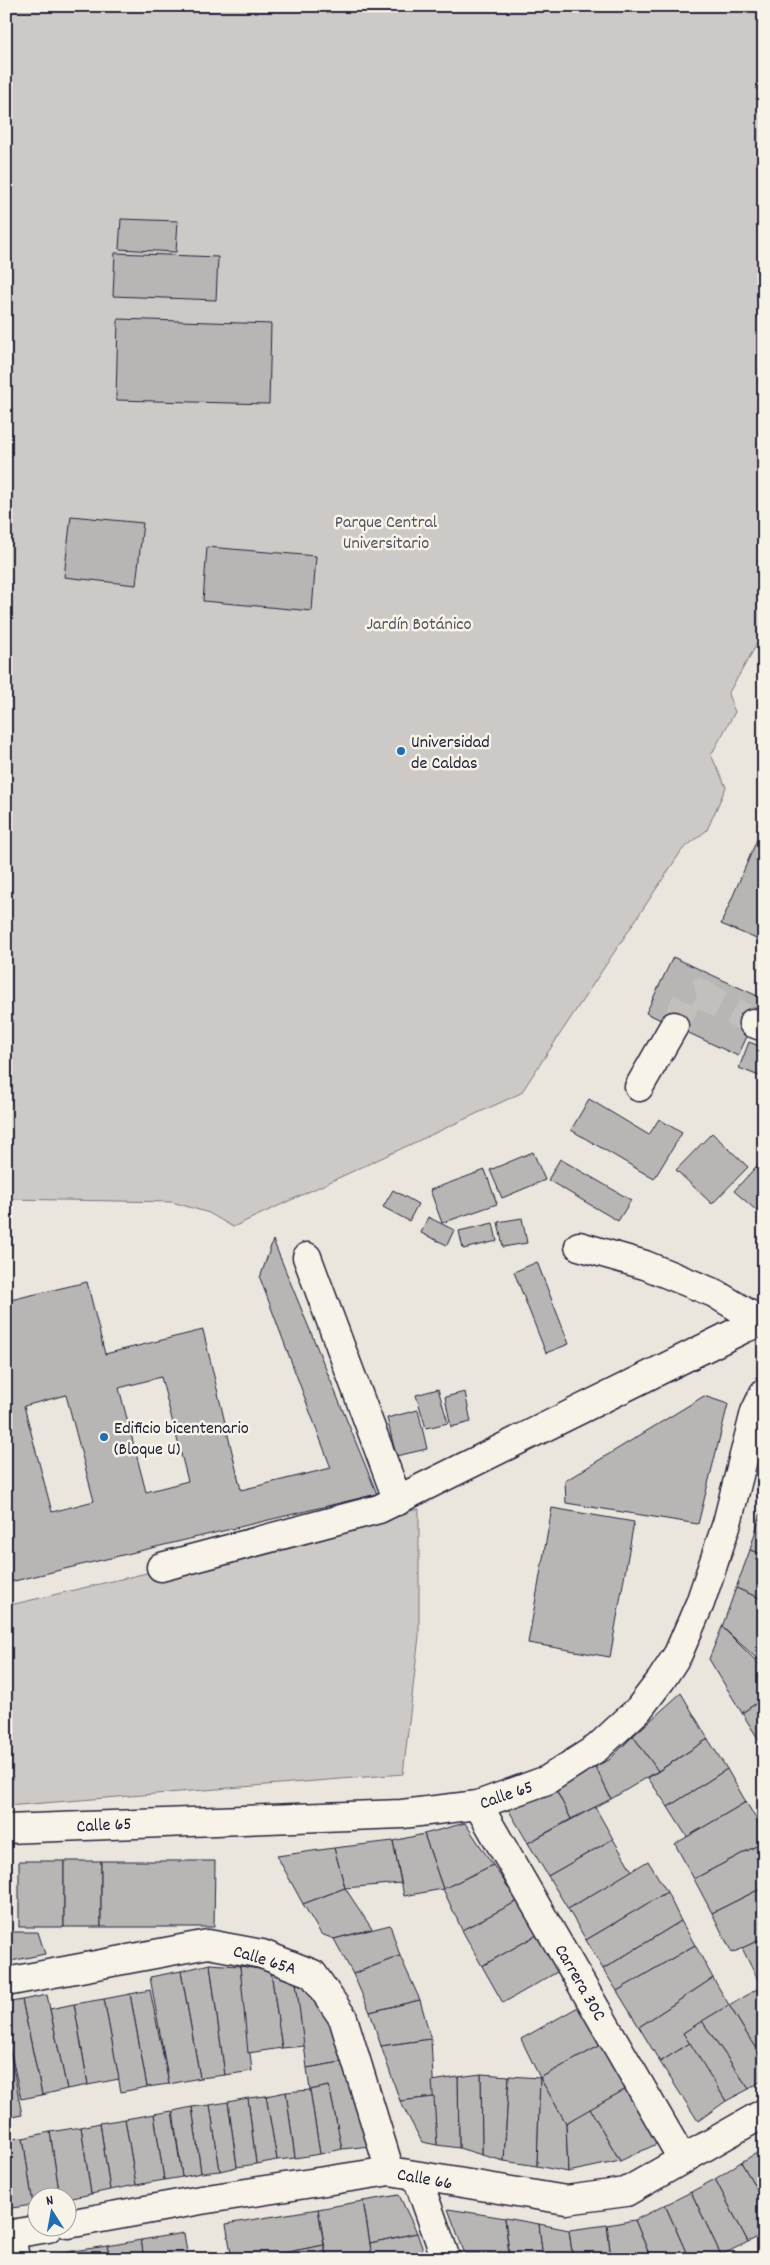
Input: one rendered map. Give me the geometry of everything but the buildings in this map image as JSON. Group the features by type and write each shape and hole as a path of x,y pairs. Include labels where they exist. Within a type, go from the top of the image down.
{"street":[{"path":"639,1087 674,1026"},
{"path":"579,1246 645,1265 705,1290 763,1321"},
{"path":"307,1257 398,1501"},
{"path":"162,1567 348,1518 398,1501 763,1321"},
{"name":"Calle 65","path":"6,1829 402,1814 478,1805 547,1780 598,1748 638,1710 678,1654 700,1603 726,1522 755,1412 764,1393"},
{"name":"Carrera 30C","path":"478,1805 683,2160"},
{"name":"Calle 65A","path":"6,1982 208,1944 262,1954 313,1974 343,2018 390,2171"},
{"name":"Calle 66","path":"78,2222 390,2171 417,2177 566,2200 626,2192 764,2113"},
{"path":"417,2177 446,2259"},
{"path":"11,2243 28,2236"}],"green space":[{"name":"Jardín Botánico","path":"6,6 764,6 764,639 760,639 728,694 735,712 711,755 726,787 707,830 682,850 521,1093 233,1227 209,1213 172,1202 6,1199"},
{"path":"419,1509 419,1636 403,1774 6,1806 6,1606"}],"tunnel":[{"path":"674,1026 689,995 699,992 753,1023"}],"place":[{"name":"Universidad de Caldas","path":"401,751"},
{"name":"Edificio bicentenario (Bloque U)","path":"104,1437"}],"park label":[{"name":"Parque Central Universitario","path":"386,531"}]}
